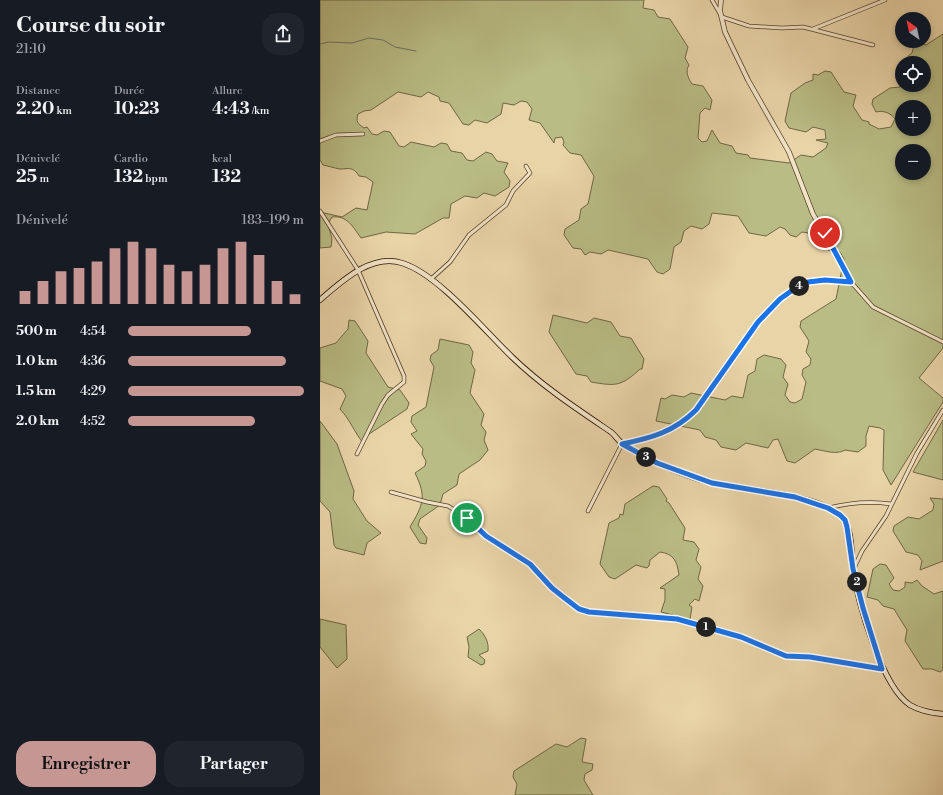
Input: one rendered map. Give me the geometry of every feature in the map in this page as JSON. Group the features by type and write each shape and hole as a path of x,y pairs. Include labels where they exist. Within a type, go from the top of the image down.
{"main road":[{"path":"320,300 358,270 381,262 402,262 432,279 451,296 512,358 580,412 614,434 622,444 657,463 712,483 795,497 835,511 845,520 852,551 853,569 882,669 893,687 907,702 923,711 943,714"}],"street":[{"path":"712,0 722,17 749,26 782,28 803,27 873,45"},
{"path":"721,0 722,17 726,32 748,80 789,152 813,214 851,282 874,307 943,342"},
{"path":"812,29 885,0"},
{"path":"320,141 336,135 364,134"},
{"path":"432,279 450,262 474,230 506,205 513,191 530,173 526,166"},
{"path":"320,210 358,270 404,376 404,382 388,395 382,404 357,454"},
{"path":"588,511 622,444 662,434 685,421 696,410 764,314 794,289 816,280 851,282"},
{"path":"853,569 862,551 886,516 917,453 943,410"},
{"path":"391,492 448,506 467,518 486,536 530,564 552,588 579,609 589,612 677,619 741,637 786,656 810,657 882,669"},
{"path":"828,508 844,504 891,504"}],"green space":[{"path":"320,0 644,0 643,8 654,10 658,17 670,19 688,47 685,58 689,65 687,72 689,79 692,84 703,86 712,100 710,110 705,108 700,113 698,138 702,142 707,141 712,130 720,143 732,146 736,153 748,155 750,158 789,163 801,155 813,157 826,148 828,143 816,140 826,139 825,130 813,127 806,132 789,128 785,121 791,93 805,83 813,80 813,74 818,75 825,71 831,72 844,92 856,95 853,106 862,120 869,122 869,124 879,129 891,127 895,119 887,112 876,112 872,104 873,99 890,88 895,88 895,92 931,92 931,56 908,56 912,53 913,48 931,48 931,42 943,34 943,348 919,378 943,398 943,402 891,485 883,470 884,430 880,428 869,426 866,436 866,446 858,452 845,450 838,452 827,452 815,449 795,463 787,461 778,439 773,440 768,448 746,443 736,450 721,447 716,440 705,437 700,430 656,421 661,398 665,399 672,395 684,397 691,393 725,400 732,396 743,398 748,375 755,371 757,359 764,355 781,359 786,365 783,377 788,384 785,395 790,402 795,403 802,399 806,382 802,375 803,369 810,365 811,359 806,352 809,341 800,327 801,321 836,299 844,259 840,252 828,250 824,243 813,240 808,233 802,232 796,237 790,235 785,229 780,227 766,236 749,233 738,216 712,213 709,224 702,229 691,226 684,231 681,242 674,247 670,269 663,274 657,272 648,259 608,250 601,254 590,252 585,255 581,249 573,248 564,235 565,229 579,220 581,209 588,204 594,176 581,155 570,153 563,145 564,142 562,137 555,138 554,143 540,123 529,120 532,109 527,102 521,101 514,105 503,103 501,114 487,123 475,120 469,125 463,124 449,103 440,101 439,97 428,92 421,97 398,92 371,110 358,114 357,121 364,128 367,127 372,134 377,135 384,131 390,132 399,146 404,147 411,142 434,147 441,143 447,144 451,151 462,153 467,160 473,161 486,152 492,154 497,161 508,163 504,172 510,181 509,187 495,196 484,193 477,198 465,196 451,204 449,218 443,218 415,234 386,232 361,238 346,220 332,217 328,224 332,239 331,247 320,248 320,212 342,217 356,208 367,210 373,182 366,177 359,176 353,169 340,169 323,165 320,160"},
{"path":"553,315 587,323 594,318 611,322 620,336 631,338 644,359 642,369 628,379 617,384 591,382 587,376 576,374 549,332"},
{"path":"349,320 355,321 368,341 366,353 388,387 400,390 409,403 407,409 366,436 364,444 340,409 346,396 342,389 320,381 320,348 336,343 348,329"},
{"path":"440,339 469,345 473,352 471,363 475,370 470,393 484,414 481,425 486,432 484,440 488,450 480,460 459,474 457,485 443,494 440,505 420,519 418,525 427,538 426,544 420,543 410,527 418,513 422,501 421,488 415,473 425,466 426,461 422,454 423,449 411,434 417,431 411,422 412,416 426,407 434,367 430,360 431,355 438,350"},
{"path":"943,420 943,480 913,472"},
{"path":"320,421 337,444 354,491 353,499 367,521 381,533 367,543 364,555 336,548 334,545 330,512 320,501"},
{"path":"653,486 659,487 667,499 666,501 669,503 685,528 683,540 694,542 699,549 696,560 701,567 698,579 703,586 699,601 695,599 689,605 692,607 690,619 683,623 677,622 673,615 661,612 665,600 665,589 660,588 679,575 676,562 672,556 660,552 650,560 647,568 636,565 615,579 609,577 600,564 609,523 619,518 620,514 623,515 625,504"},
{"path":"930,498 943,499 943,561 920,570 922,561 918,555 906,552 893,531 894,526 908,517 919,519 933,510 934,504"},
{"path":"880,564 886,565 894,578 889,584 893,590 899,591 905,587 905,582 912,583 917,580 922,586 934,594 943,591 943,670 940,672 932,669 923,669 905,641 907,630 894,609 883,606 878,600 867,597 873,569"},
{"path":"320,619 346,625 347,659 337,668 320,647"},
{"path":"479,629 488,645 488,651 479,655 485,660 484,664 481,665 468,657 469,647 467,637"},
{"path":"581,738 586,739 582,762 593,764 592,770 585,774 584,780 593,795 515,795 517,784 513,777 514,771 556,744 567,747"}],"waterway":[{"path":"320,44 329,42 352,43 369,38 383,40 395,47 416,51"}],"route":[{"path":"467,518 486,536 530,564 552,588 579,609 589,612 677,619 741,637 786,656 810,657 872,666 882,669 880,658 875,649 863,608 853,569 852,551 847,527 845,520 840,515 828,508 795,497 712,483 657,463 622,444 651,438 662,434 670,431 685,421 696,410 764,314 788,293 801,285 816,280 851,282 825,233"}]}
